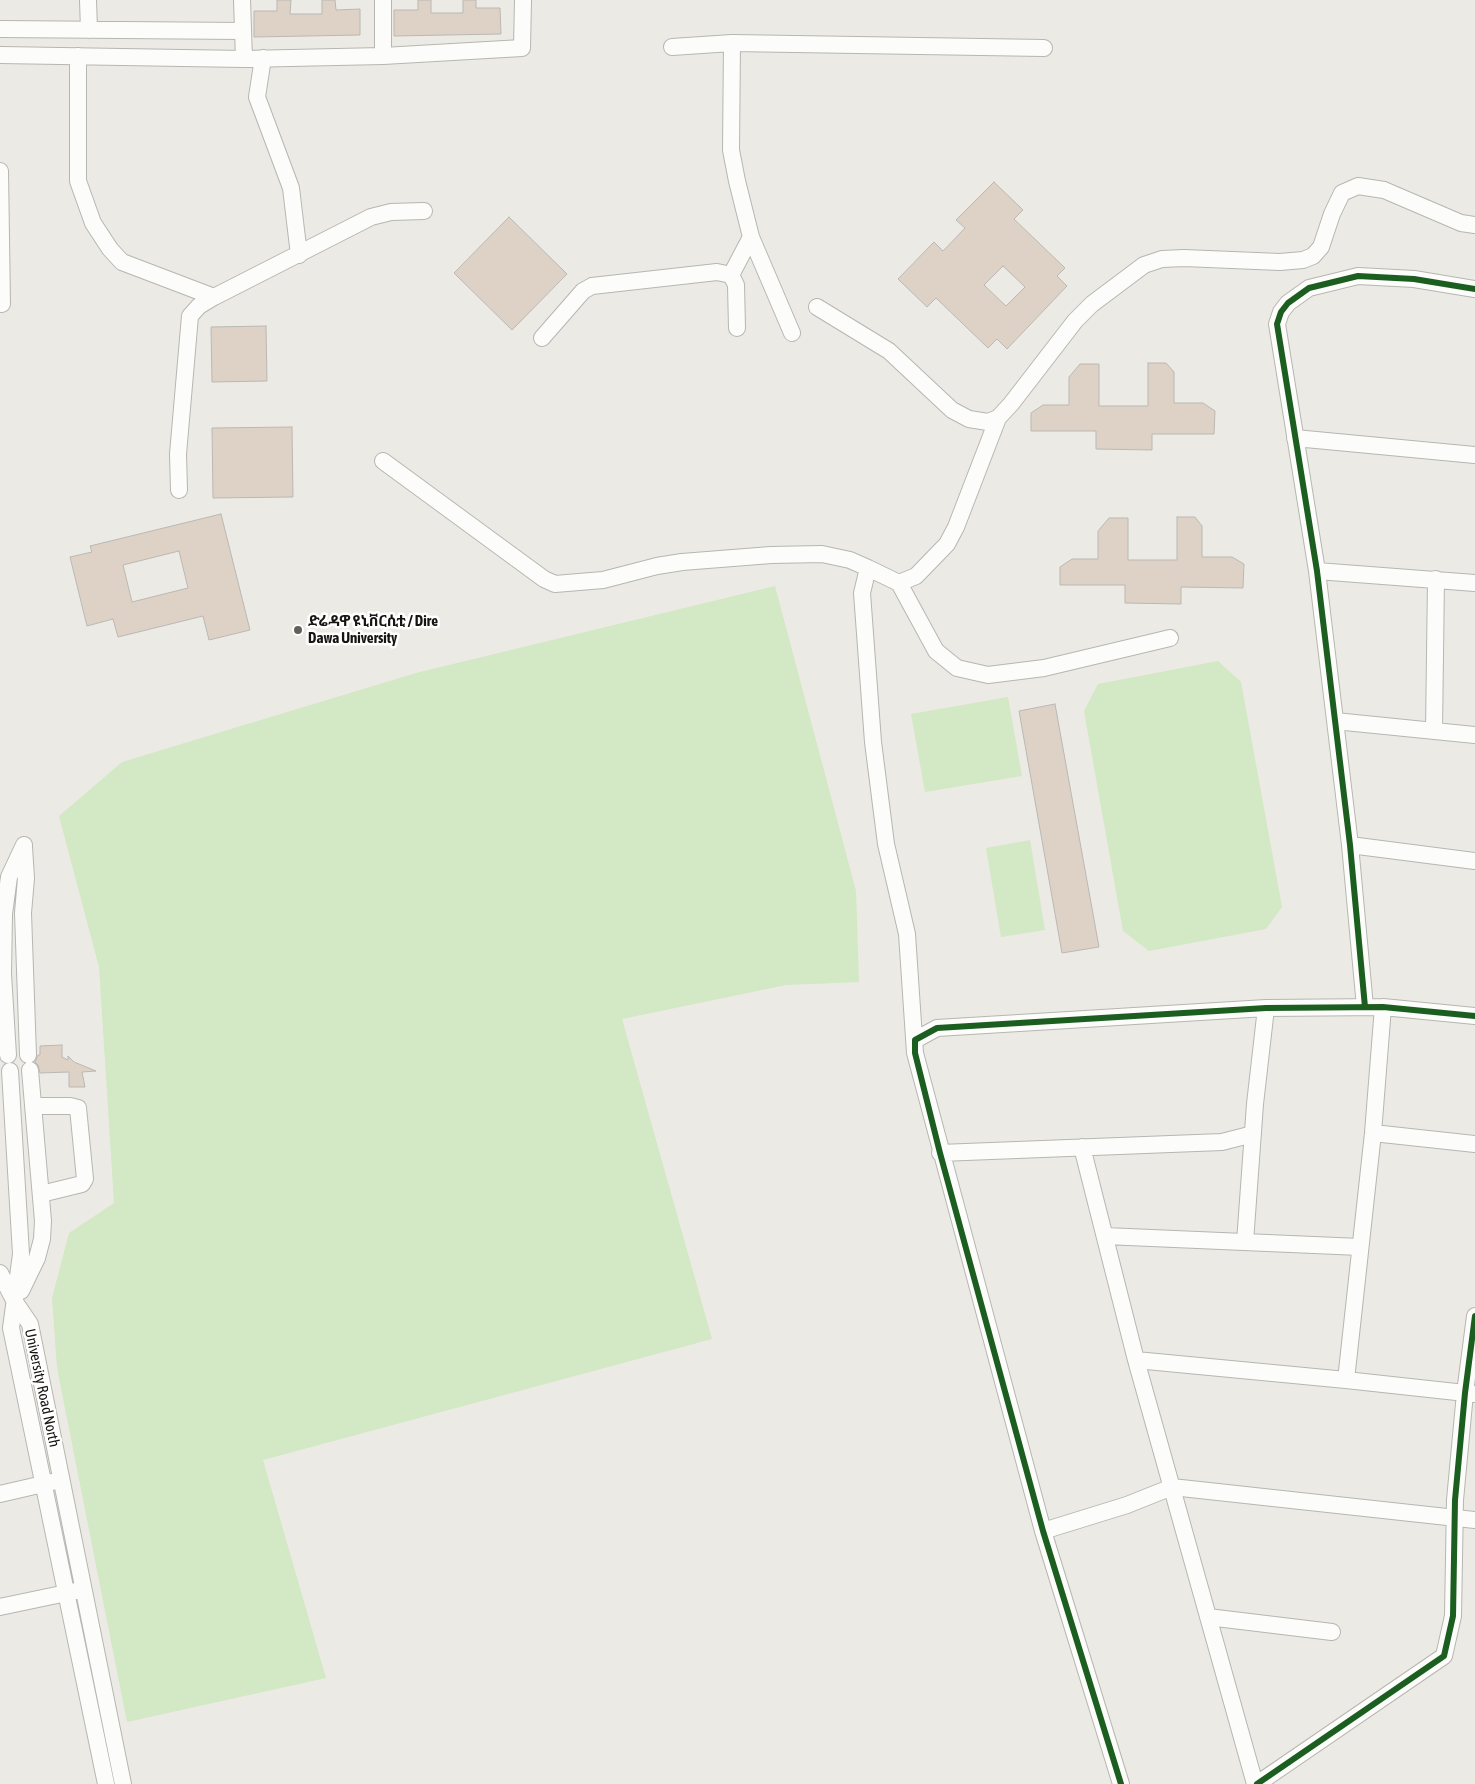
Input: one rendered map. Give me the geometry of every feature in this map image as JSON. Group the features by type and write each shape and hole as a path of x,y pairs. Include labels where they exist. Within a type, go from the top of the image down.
{"street":[{"path":"88,0 89,30"},
{"path":"242,0 244,59"},
{"path":"382,0 383,56"},
{"path":"0,55 244,59 383,56 522,48 523,0"},
{"path":"0,29 243,31"},
{"path":"163,30 164,58"},
{"path":"672,47 732,43 1044,48"},
{"path":"732,43 732,150 743,210 751,237 792,333"},
{"path":"78,56 78,181 93,223 110,250 122,262 214,297"},
{"path":"263,58 257,97 291,188 299,255"},
{"path":"0,171 2,304"},
{"path":"899,583 916,576 947,544 956,527 998,418 1075,321 1092,304 1144,265 1162,259 1280,262 1303,260 1312,256 1321,247 1334,207 1342,194 1358,186 1384,190 1461,223 1475,225"},
{"path":"179,490 178,454 190,316 199,306 214,297 371,217 391,212 424,211"},
{"path":"731,275 751,237"},
{"path":"542,338 583,291 592,286 717,272 731,275"},
{"path":"731,275 736,285 737,328"},
{"path":"1365,1006 1350,845 1317,572 1277,324 1281,312 1288,303 1309,288 1358,276 1414,279 1475,289"},
{"path":"817,307 889,351 952,410 969,419 980,422 998,418"},
{"path":"1295,438 1475,455"},
{"path":"383,461 544,579 555,584 603,580 657,566 682,562 771,555 822,554 850,560 899,583 936,650 957,668 988,675 1044,668 1170,638"},
{"path":"868,568 862,593 873,742 886,844 903,909 907,934 915,1053 940,1153 1043,1531 1121,1784"},
{"path":"1317,572 1475,583"},
{"path":"1434,730 1436,579"},
{"path":"1335,721 1475,735"},
{"path":"24,845 26,878 23,913 29,1062 41,1194 42,1239 37,1258 15,1302 21,1254 3,974 4,914 9,877 24,845"},
{"path":"1350,845 1475,861"},
{"path":"915,1040 937,1028 1266,1008 1365,1006 1475,1016"},
{"path":"1346,1380 1373,1133 1382,1007"},
{"path":"1245,1242 1253,1134 1266,1008"},
{"path":"33,1106 70,1106 78,1108 85,1179 82,1184 41,1194"},
{"path":"1373,1133 1475,1144"},
{"path":"940,1153 1222,1142 1253,1134"},
{"path":"1082,1147 1136,1360 1256,1784 1444,1656 1452,1616 1454,1518 1470,1394 1475,1316"},
{"path":"1106,1236 1360,1247"},
{"path":"0,1273 15,1302"},
{"name":"University Road North","path":"15,1302 30,1324 123,1784"},
{"name":"University Road North","path":"15,1302 11,1328 106,1784"},
{"path":"1136,1360 1470,1394"},
{"path":"0,1494 61,1480"},
{"path":"1043,1531 1127,1505 1172,1487 1475,1520"},
{"path":"0,1607 83,1590"},
{"path":"1208,1617 1332,1632"}],"green space":[{"path":"775,586 856,891 859,982 786,985 622,1019 712,1339 263,1460 326,1678 127,1722 57,1368 52,1298 69,1233 114,1203 99,967 59,816 122,762 416,673"},
{"path":"1218,661 1241,682 1282,907 1266,929 1149,951 1123,931 1084,711 1098,684"},
{"path":"1008,697 1022,776 925,792 911,714"},
{"path":"1030,840 1045,930 1001,937 986,848"}],"building":[{"path":"277,0 291,0 290,14 322,14 322,0 335,0 336,10 360,9 360,35 254,37 254,11 277,11"},
{"path":"418,0 431,0 431,13 463,13 463,0 476,0 476,8 500,8 501,34 394,36 394,10 418,10"},
{"path":"994,182 1023,210 1014,219 1065,268 1057,276 1067,286 1007,349 997,339 988,348 936,298 927,307 898,279 934,242 943,251 965,228 956,220","holes":["1003,266 1025,287 1006,306 984,285"]},
{"path":"509,217 567,274 512,330 454,273"},
{"path":"266,326 267,381 212,382 211,327"},
{"path":"1148,363 1166,363 1174,372 1174,403 1203,403 1215,411 1214,434 1152,434 1152,450 1096,449 1096,431 1031,431 1031,413 1043,405 1069,405 1069,377 1080,364 1099,364 1099,406 1148,406"},
{"path":"292,427 293,497 213,498 212,428"},
{"path":"221,514 250,630 209,640 203,616 118,637 113,619 87,626 70,557 92,552 90,546","holes":["179,551 188,588 132,602 123,565"]},
{"path":"1177,517 1195,517 1202,526 1202,557 1232,557 1244,564 1243,588 1181,587 1181,604 1125,603 1125,585 1060,585 1060,567 1072,559 1098,559 1098,531 1109,518 1128,518 1128,560 1177,560"},
{"path":"1055,704 1099,947 1062,953 1019,711"},
{"path":"62,1045 62,1057 68,1060 68,1056 74,1062 96,1071 82,1072 85,1087 69,1087 69,1072 40,1073 35,1062 38,1055 40,1055 40,1046"}],"cycle path":[{"path":"1365,1007 1350,845 1317,571 1277,324 1281,312 1288,303 1309,288 1358,276 1414,279 1475,289"},
{"path":"1121,1784 1043,1531 940,1153 915,1053 915,1040 937,1028 1266,1008 1383,1007 1475,1016"},
{"path":"1257,1784 1444,1656 1453,1616 1455,1500 1465,1393 1475,1316"}],"place":[{"name":"ድሬዳዋ ዩኒቨርሲቲ / Dire Dawa University","path":"298,630"}]}
